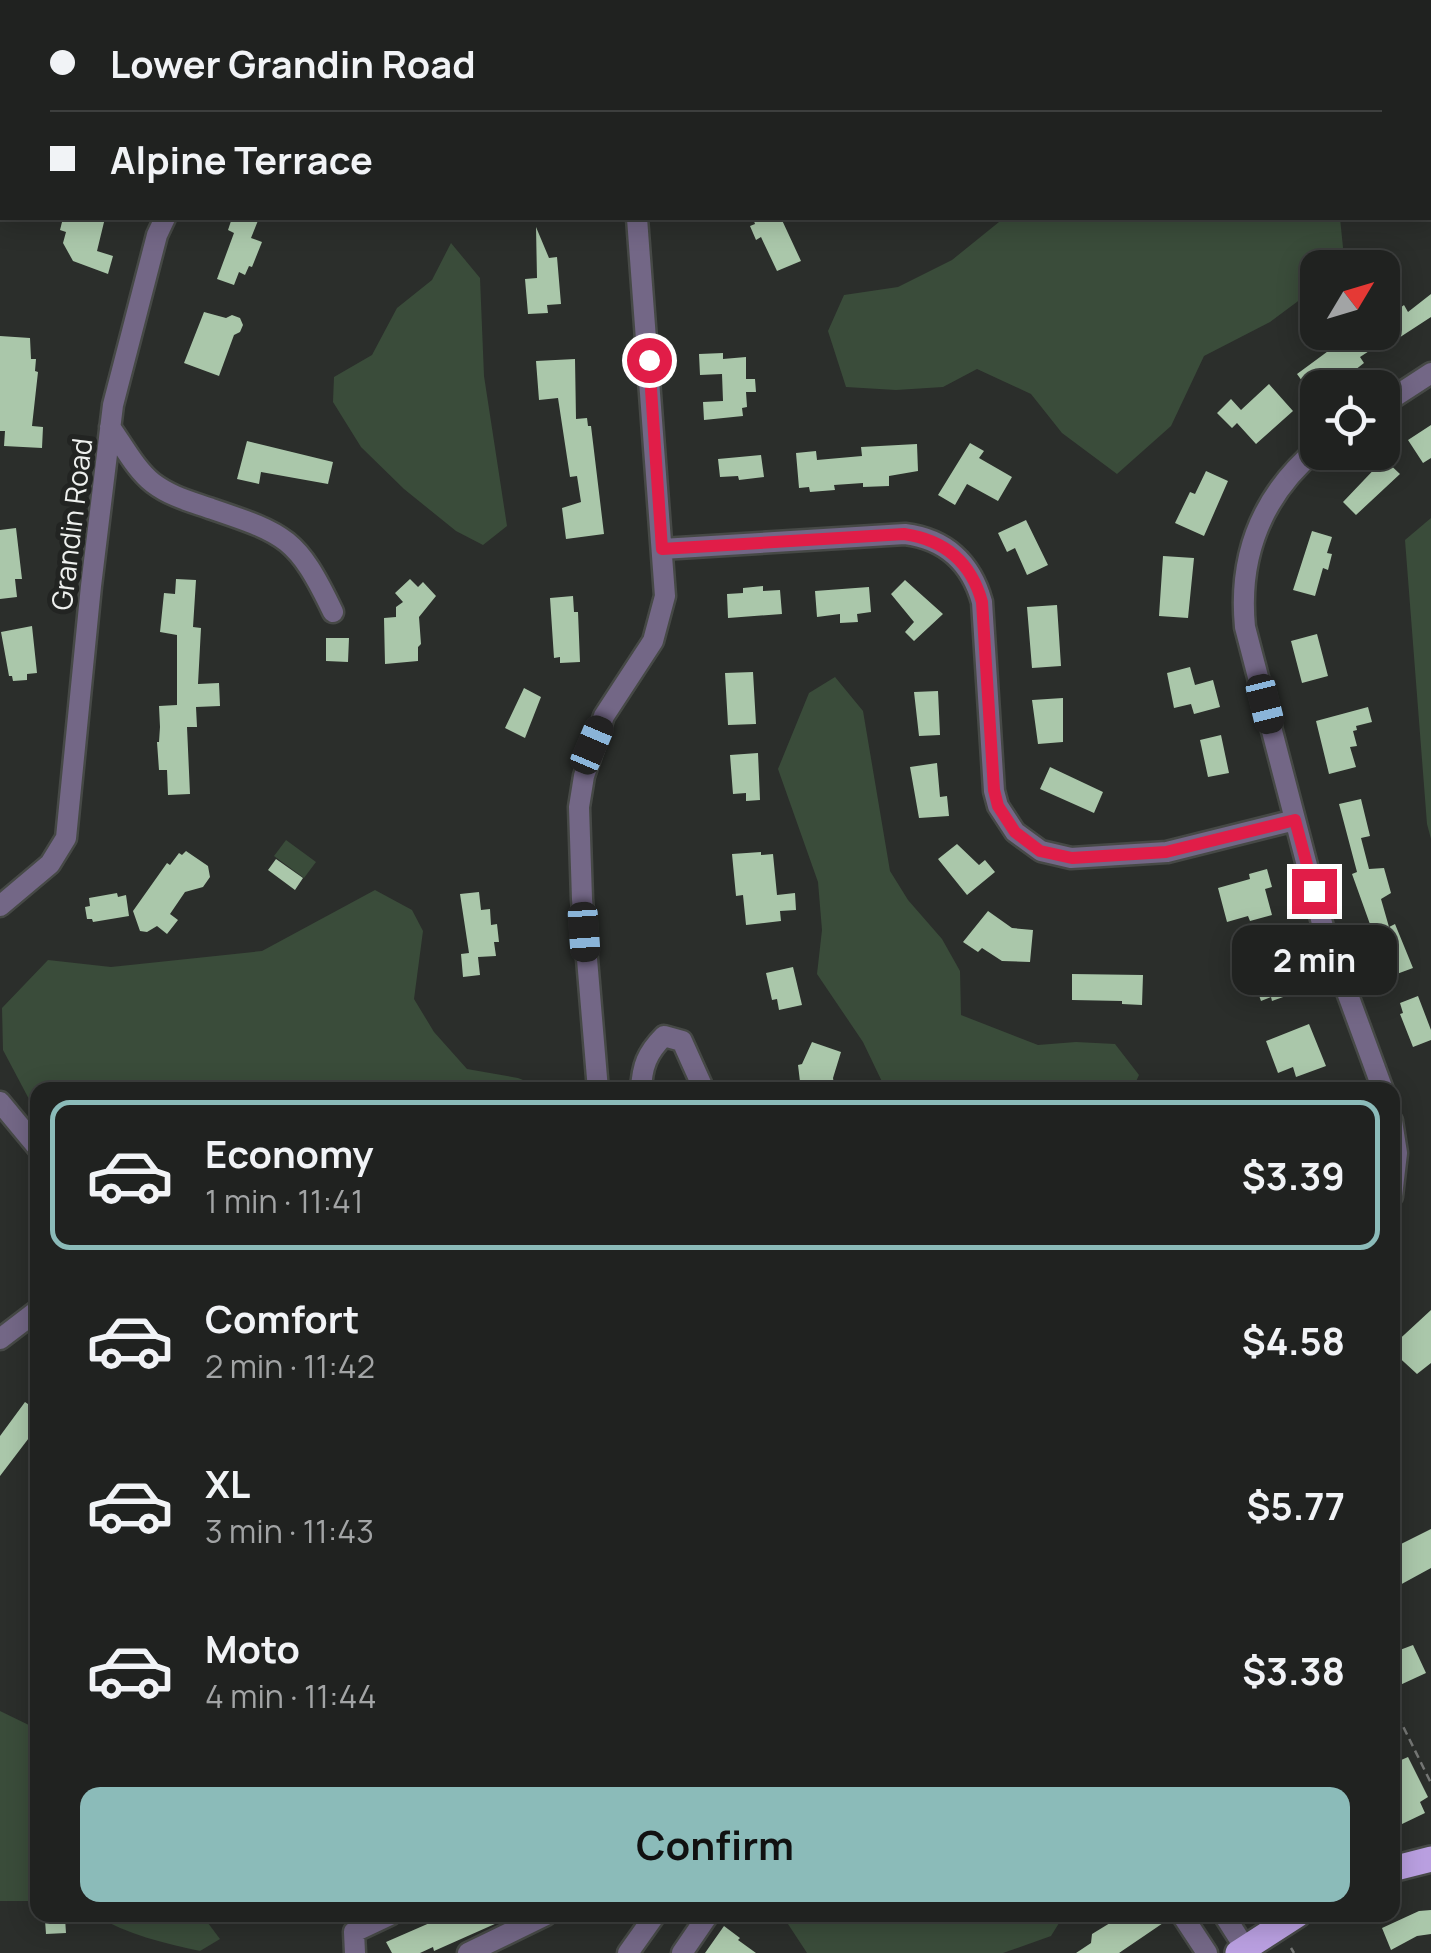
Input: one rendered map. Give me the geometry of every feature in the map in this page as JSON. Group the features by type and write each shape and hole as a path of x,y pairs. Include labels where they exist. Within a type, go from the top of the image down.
{"main road":[{"path":"1400,1867 1431,1859"},
{"path":"1241,1951 1284,1922"}],"street":[{"name":"Grandin Road","path":"0,906 50,864 65,844 110,428 124,360 164,220"},
{"path":"597,1082 582,899 580,807 592,745 604,716 653,641 665,596 637,220"},
{"path":"1400,394 1431,374"},
{"path":"110,428 150,480 162,489 175,497 264,526 286,538 312,568 334,612"},
{"path":"1300,465 1282,482 1253,536 1243,581 1245,627 1324,926 1380,1082"},
{"path":"662,549 904,534 920,536 949,549 971,572 982,602 998,806 1015,832 1040,851 1072,858 1166,852 1295,820"},
{"path":"641,1082 648,1051 664,1036 682,1041 700,1082"},
{"path":"0,1102 30,1138"},
{"path":"0,1339 30,1316"},
{"path":"356,1953 354,1932 375,1922"},
{"path":"468,1953 532,1922"},
{"path":"628,1953 650,1922"},
{"path":"682,1953 703,1922"},
{"path":"1187,1922 1207,1953"},
{"path":"1227,1922 1241,1951"}],"path":[{"path":"1400,1720 1431,1783"}],"green space":[{"path":"1020,220 1340,220 1343,250 1300,250 1300,300 1270,322 1204,356 1171,426 1117,474 1062,433 1031,394 977,369 943,387 846,387 828,331 844,295 898,287 952,260 999,222"},
{"path":"451,243 480,278 484,376 507,526 483,545 456,531 404,489 361,447 333,402 334,377 372,355 397,308 432,280"},
{"path":"1431,518 1431,839 1405,540"},
{"path":"835,677 863,711 890,871 908,900 942,939 960,971 961,1015 1038,1045 1115,1044 1139,1075 1136,1082 882,1082 863,1042 817,974 822,930 818,882 778,769 809,693"},
{"path":"286,840 316,862 304,878 274,856"},
{"path":"375,890 412,910 423,931 414,999 434,1032 467,1069 528,1082 30,1082 30,1101 3,1050 2,1008 48,960 111,967 262,951"},
{"path":"0,1711 30,1726 30,1901 0,1901"},
{"path":"107,1922 207,1922 220,1939 200,1951"},
{"path":"1060,1922 1051,1936 1003,1953 807,1953 788,1924"}],"building":[{"path":"62,220 105,220 97,251 113,256 108,274 73,261 63,243 66,232 60,230"},
{"path":"231,220 258,220 251,238 262,242 252,267 245,275 239,272 234,285 217,279 234,233 228,230"},
{"path":"754,220 782,220 801,261 777,271 761,237 756,240 750,226 755,224"},
{"path":"536,227 549,258 557,257 561,304 547,305 548,313 528,314 525,279 537,278"},
{"path":"1431,294 1431,317 1400,337 1400,308 1404,305 1408,312"},
{"path":"204,312 226,318 232,315 240,318 243,325 234,335 219,376 184,363"},
{"path":"0,336 30,338 31,359 36,359 38,372 32,426 43,427 42,448 4,446 5,431 0,431"},
{"path":"1330,350 1371,350 1360,357 1364,363 1355,370 1302,370"},
{"path":"723,353 723,359 746,357 746,379 755,379 756,392 746,392 743,416 704,420 703,402 723,401 722,374 700,375 699,354"},
{"path":"575,359 576,419 587,418 591,426 604,534 566,539 562,508 581,502 577,476 570,477 558,398 539,400 536,361"},
{"path":"1269,384 1293,411 1256,444 1237,423 1232,428 1217,413 1231,399 1241,410"},
{"path":"1431,425 1431,458 1423,463 1408,440"},
{"path":"247,441 333,462 328,484 261,472 259,484 237,479"},
{"path":"970,443 984,451 979,458 1012,477 998,501 967,484 955,505 938,495"},
{"path":"917,444 918,471 889,476 889,486 834,485 835,490 810,492 809,487 799,488 796,453 816,451 817,460 862,456 861,447"},
{"path":"761,455 764,477 720,477 718,459"},
{"path":"1374,470 1396,470 1400,474 1356,515 1343,502"},
{"path":"1206,471 1228,481 1204,536 1175,523"},
{"path":"1026,520 1048,565 1027,575 1015,548 1007,552 998,533"},
{"path":"16,528 22,579 15,579 17,597 0,599 0,530"},
{"path":"1312,531 1332,537 1327,553 1332,554 1328,570 1323,568 1315,596 1293,590"},
{"path":"1163,556 1194,558 1188,618 1159,616"},
{"path":"176,579 196,580 193,627 201,628 198,684 219,683 220,706 196,707 197,727 187,727 190,794 168,795 167,770 159,770 159,706 177,705 177,635 160,632 164,593 175,594"},
{"path":"410,579 418,587 423,582 436,596 419,617 418,661 385,664 384,618 396,617 396,607 403,602 395,593"},
{"path":"905,580 943,614 914,641 905,632 914,622 891,594"},
{"path":"763,586 763,591 780,590 782,614 728,618 727,594"},
{"path":"869,587 871,612 857,614 858,622 840,623 840,614 817,617 815,591"},
{"path":"573,596 574,612 578,612 580,662 560,663 560,657 554,658 550,598"},
{"path":"1057,605 1061,666 1032,668 1027,607"},
{"path":"32,626 37,673 27,674 27,680 13,681 1,632"},
{"path":"1317,634 1328,676 1302,683 1291,641"},
{"path":"326,638 349,638 348,662 326,661"},
{"path":"1190,667 1195,685 1213,680 1220,707 1194,714 1191,704 1174,708 1167,673"},
{"path":"753,672 756,724 728,725 725,673"},
{"path":"524,688 541,697 525,738 505,728"},
{"path":"938,691 940,735 919,736 914,692"},
{"path":"1063,698 1063,742 1038,744 1032,700"},
{"path":"1368,707 1372,722 1356,726 1353,731 1357,746 1350,747 1356,767 1329,774 1316,721"},
{"path":"1221,735 1229,773 1208,777 1200,740"},
{"path":"758,753 760,800 746,801 746,793 733,794 730,755"},
{"path":"937,763 940,797 947,796 949,816 919,818 910,767"},
{"path":"1050,767 1103,792 1094,813 1040,789"},
{"path":"1361,799 1370,836 1361,838 1369,869 1384,868 1391,893 1381,899 1389,927 1395,924 1413,968 1394,975 1390,964 1385,966 1352,874 1357,872 1339,804"},
{"path":"957,844 979,865 985,860 995,872 967,895 938,859"},
{"path":"186,851 208,866 210,877 203,887 185,892 170,914 178,920 167,934 157,926 140,931 133,911 167,863 170,865 179,853"},
{"path":"732,854 773,854 777,895 795,893 796,910 780,911 781,921 746,925 743,895 736,896"},
{"path":"276,859 303,878 295,890 268,870"},
{"path":"1267,869 1272,887 1265,889 1272,915 1227,922 1218,888 1250,879 1249,874"},
{"path":"479,892 481,910 490,909 491,925 497,924 499,942 494,942 496,956 478,957 480,975 463,977 461,954 469,953 460,894"},
{"path":"117,893 118,897 126,895 129,916 93,922 87,919 85,907 90,906 89,898"},
{"path":"988,911 1012,928 1033,930 1030,962 1002,961 963,942"},
{"path":"1280,953 1297,992 1261,1001 1250,970 1259,966 1258,962"},
{"path":"793,967 802,1005 779,1010 777,999 772,1000 766,973"},
{"path":"1072,974 1143,975 1142,1005 1072,1000"},
{"path":"1418,996 1431,1040 1413,1047 1400,1014 1400,1003"},
{"path":"1309,1024 1326,1066 1296,1077 1293,1067 1278,1073 1266,1041"},
{"path":"812,1042 841,1052 834,1082 800,1082 798,1065"},
{"path":"1431,1310 1431,1363 1417,1374 1400,1358 1400,1339"},
{"path":"25,1402 30,1405 30,1437 0,1476 0,1436"},
{"path":"1431,1529 1431,1568 1400,1585 1400,1544"},
{"path":"1413,1645 1426,1673 1400,1685 1400,1650"},
{"path":"1408,1757 1428,1797 1420,1802 1425,1813 1402,1824 1400,1820 1400,1760"},
{"path":"1431,1910 1431,1934 1417,1936 1391,1950 1382,1928 1419,1911"},
{"path":"45,1922 65,1922 66,1933 46,1934"},
{"path":"432,1922 499,1922 434,1951 433,1947 420,1953 392,1953 386,1942"},
{"path":"1165,1922 1119,1953 1076,1953 1091,1943 1092,1934 1110,1923"},
{"path":"724,1926 738,1940 756,1953 705,1953"}],"route":[{"path":"649,360 662,549 904,534 935,541 949,549 971,572 982,602 994,790 1006,820 1027,843 1040,851 1072,858 1166,852 1295,820 1314,891"}]}
